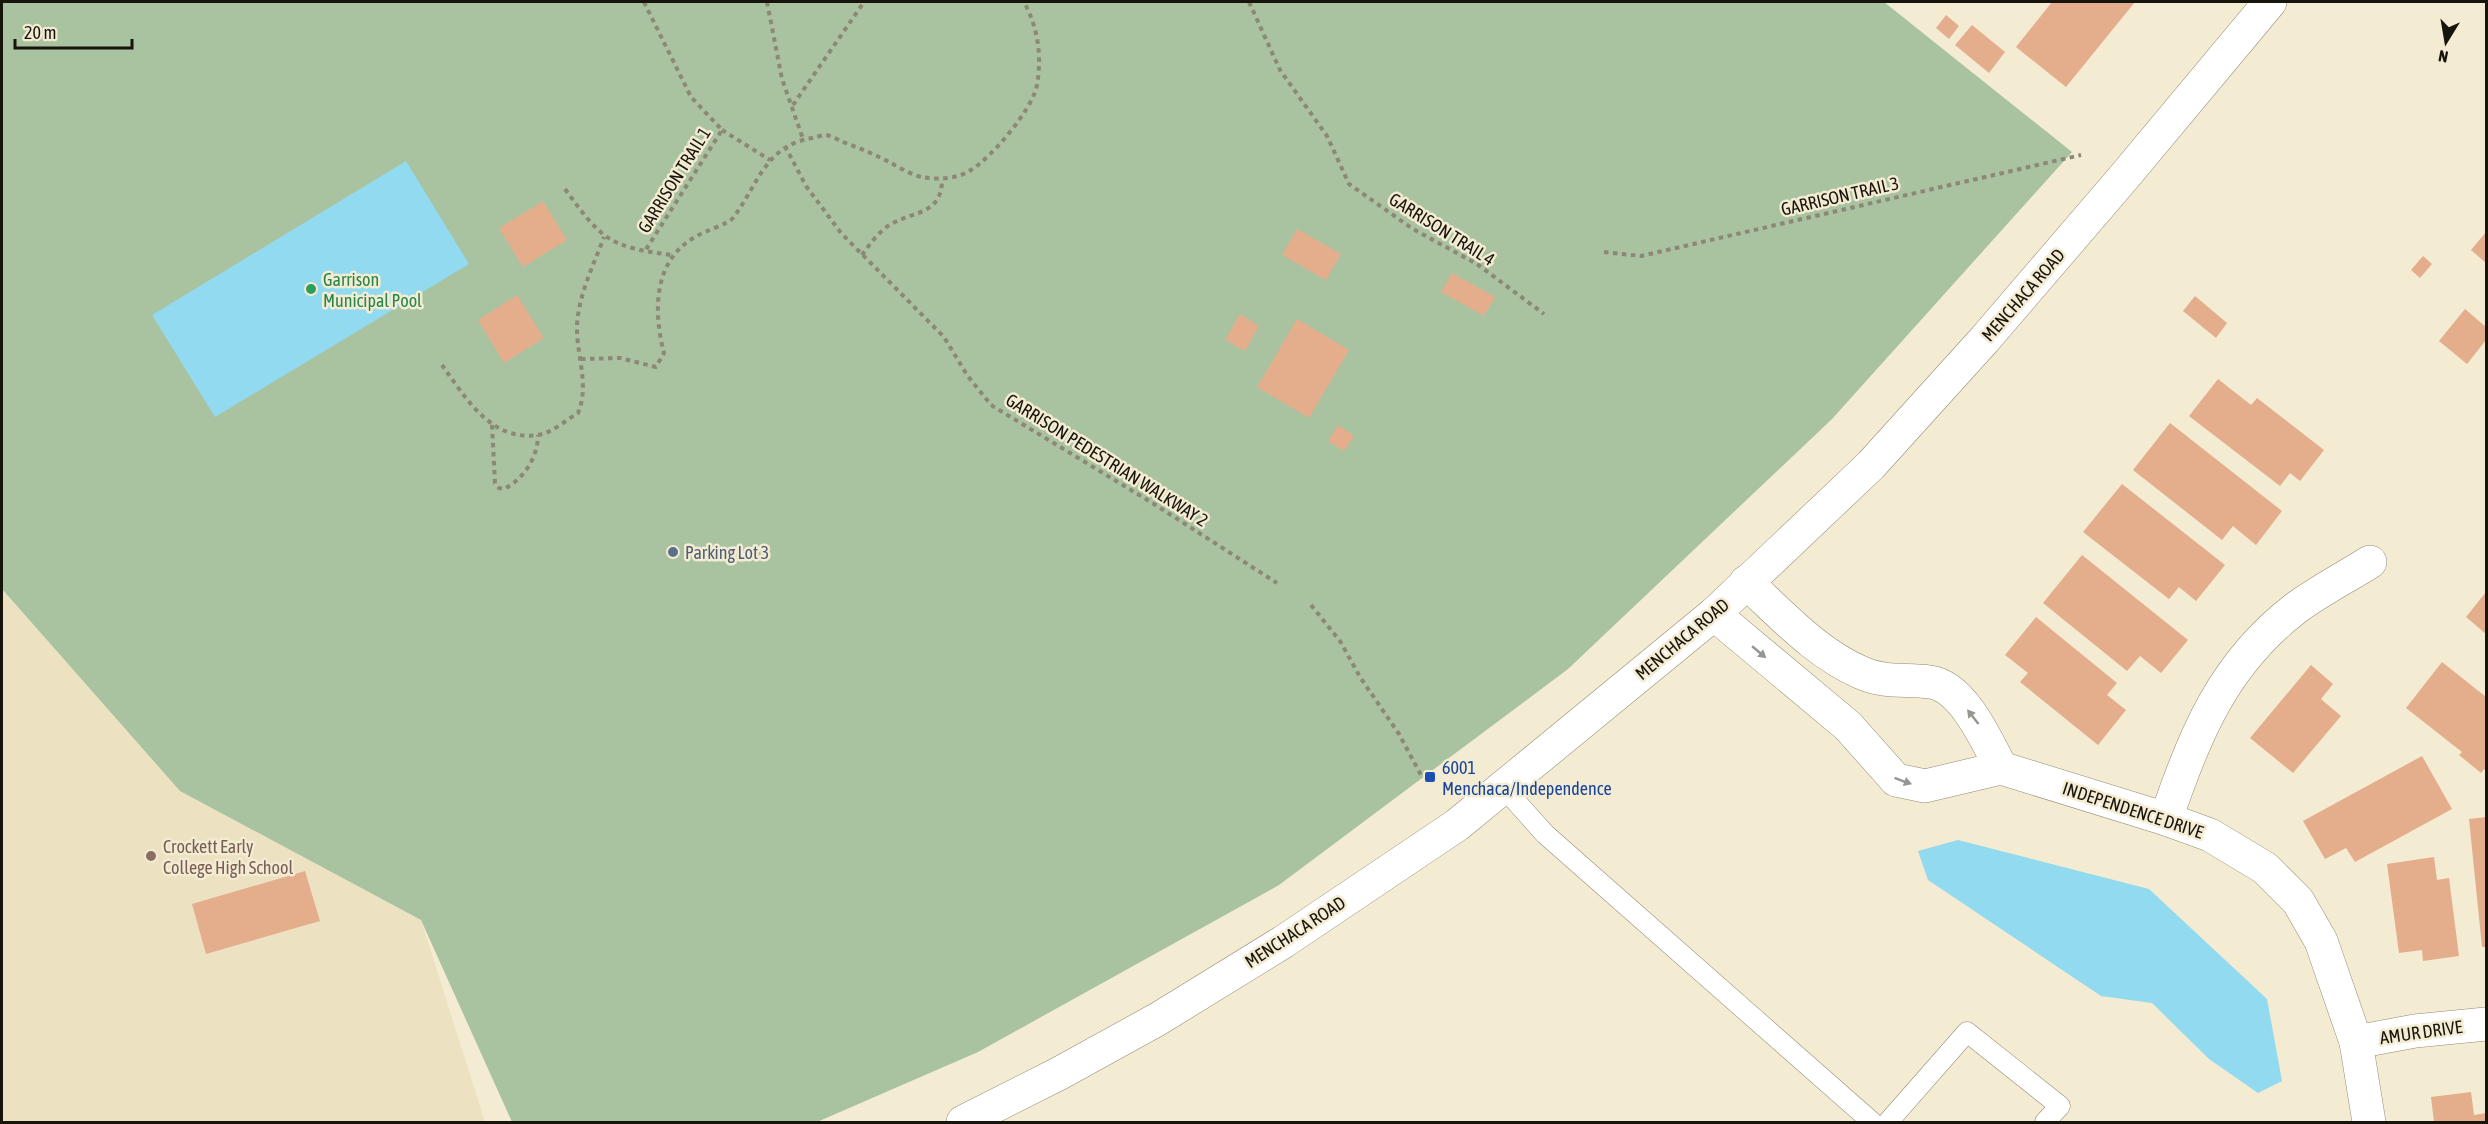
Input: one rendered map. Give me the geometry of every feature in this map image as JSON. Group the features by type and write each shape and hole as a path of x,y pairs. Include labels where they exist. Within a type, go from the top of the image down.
{"street":[{"name":"MENCHACA ROAD","path":"963,1122 1129,1035 1283,942 1457,825 1714,614 1870,465 1985,339 2270,2"},
{"path":"2166,819 2187,756 2200,726 2223,685 2250,650 2296,608 2370,562"},
{"path":"1714,614 1848,726 1896,780 1925,786 2001,768 1979,725 1958,699 1938,684 1884,681 1861,673 1816,646 1746,582"},
{"name":"INDEPENDENCE DRIVE","path":"2001,768 2166,819 2210,835 2265,868 2298,901 2321,941 2356,1042 2369,1122"},
{"name":"AMUR DRIVE","path":"2356,1042 2415,1030 2487,1024"}],"lane":[{"path":"1503,787 1545,834 1872,1122"},
{"path":"1887,1122 1967,1032 2060,1106 2045,1122"}],"path":[{"name":"GARRISON TRAIL 1","path":"644,2 691,97 722,130 645,252"},
{"path":"767,2 782,79 803,139"},
{"path":"793,105 864,2"},
{"path":"581,359 620,358 656,368 664,352 656,308 672,255 689,240 732,221 770,160 785,146 803,139 827,135 870,152 920,177 942,179 970,171 1005,139 1027,109 1037,88 1040,59 1035,24 1024,2"},
{"name":"GARRISON TRAIL 4","path":"1249,2 1280,70 1327,136 1349,184 1413,229 1477,264 1544,314"},
{"path":"722,130 770,160"},
{"name":"GARRISON PEDESTRIAN WALKWAY 2","path":"785,146 806,186 841,233 944,337 967,375 991,405 1154,504 1277,583"},
{"name":"GARRISON TRAIL 3","path":"1604,252 1641,256 2081,154"},
{"path":"862,255 874,239 890,224 920,214 936,202 942,191 942,179"},
{"path":"565,189 589,222 604,237 625,247 672,255"},
{"path":"442,365 469,401 492,425 510,433 538,435 552,430 578,413 582,398 577,322 604,237"},
{"path":"492,425 495,483 499,488 504,489 520,477 534,457 538,435"},
{"path":"1311,605 1340,641 1360,677 1399,734 1422,777 1430,777"}],"shaded area":[{"name":"Crockett Early College High School","path":"2,589 180,791 421,920 485,1122 2,1122"}],"green space":[{"path":"2,2 1884,2 2072,152 1832,419 1568,669 1279,885 978,1052 817,1122 512,1122 421,920 180,791 2,589"}],"water":[{"name":"Garrison Municipal Pool","path":"406,161 469,264 215,417 152,315"},
{"path":"1958,840 2149,889 2267,999 2282,1081 2258,1093 2209,1059 2152,1003 2101,996 1928,880 1918,851"}],"building":[{"path":"2052,2 2135,2 2066,87 2016,47"},
{"path":"1946,15 1959,26 1949,39 1936,28"},
{"path":"1972,25 2005,52 1989,73 1955,45"},
{"path":"543,201 567,240 523,267 499,228"},
{"path":"1297,229 1341,254 1326,280 1282,255"},
{"path":"2486,232 2486,263 2471,250"},
{"path":"2423,256 2432,264 2420,278 2411,270"},
{"path":"1452,273 1495,297 1484,316 1441,292"},
{"path":"517,295 544,338 504,363 478,320"},
{"path":"2195,296 2227,323 2216,338 2183,311"},
{"path":"2465,309 2486,327 2486,340 2467,364 2439,341"},
{"path":"1240,314 1259,326 1245,351 1225,340"},
{"path":"1297,319 1349,350 1309,418 1257,387"},
{"path":"2218,379 2251,405 2257,398 2324,450 2300,481 2290,473 2280,486 2189,416"},
{"path":"2170,423 2282,511 2256,545 2233,526 2222,540 2133,470"},
{"path":"1338,425 1354,436 1344,451 1328,441"},
{"path":"2122,484 2225,565 2196,601 2179,587 2169,599 2083,532"},
{"path":"2082,555 2188,640 2161,673 2140,656 2127,671 2043,603"},
{"path":"2486,592 2486,634 2466,617"},
{"path":"2036,617 2117,683 2107,695 2126,710 2098,745 2020,682 2028,673 2005,655"},
{"path":"2442,662 2486,697 2486,771 2484,769 2481,773 2459,755 2462,752 2406,708"},
{"path":"2311,665 2333,684 2321,699 2341,716 2293,773 2250,738"},
{"path":"2422,756 2452,809 2355,862 2346,848 2325,859 2303,821"},
{"path":"2486,817 2486,947 2482,947 2469,819"},
{"path":"2434,857 2437,880 2449,878 2459,956 2423,961 2422,950 2399,953 2387,864"},
{"path":"305,871 320,921 206,954 192,904"},
{"path":"2471,1092 2474,1115 2486,1113 2486,1122 2434,1122 2431,1097"}],"place":[{"name":"Garrison Municipal Pool","path":"311,289"},
{"name":"Parking Lot 3","path":"673,552"},
{"name":"6001 Menchaca/Independence","path":"1430,777"},
{"name":"Crockett Early College High School","path":"151,856"}]}
